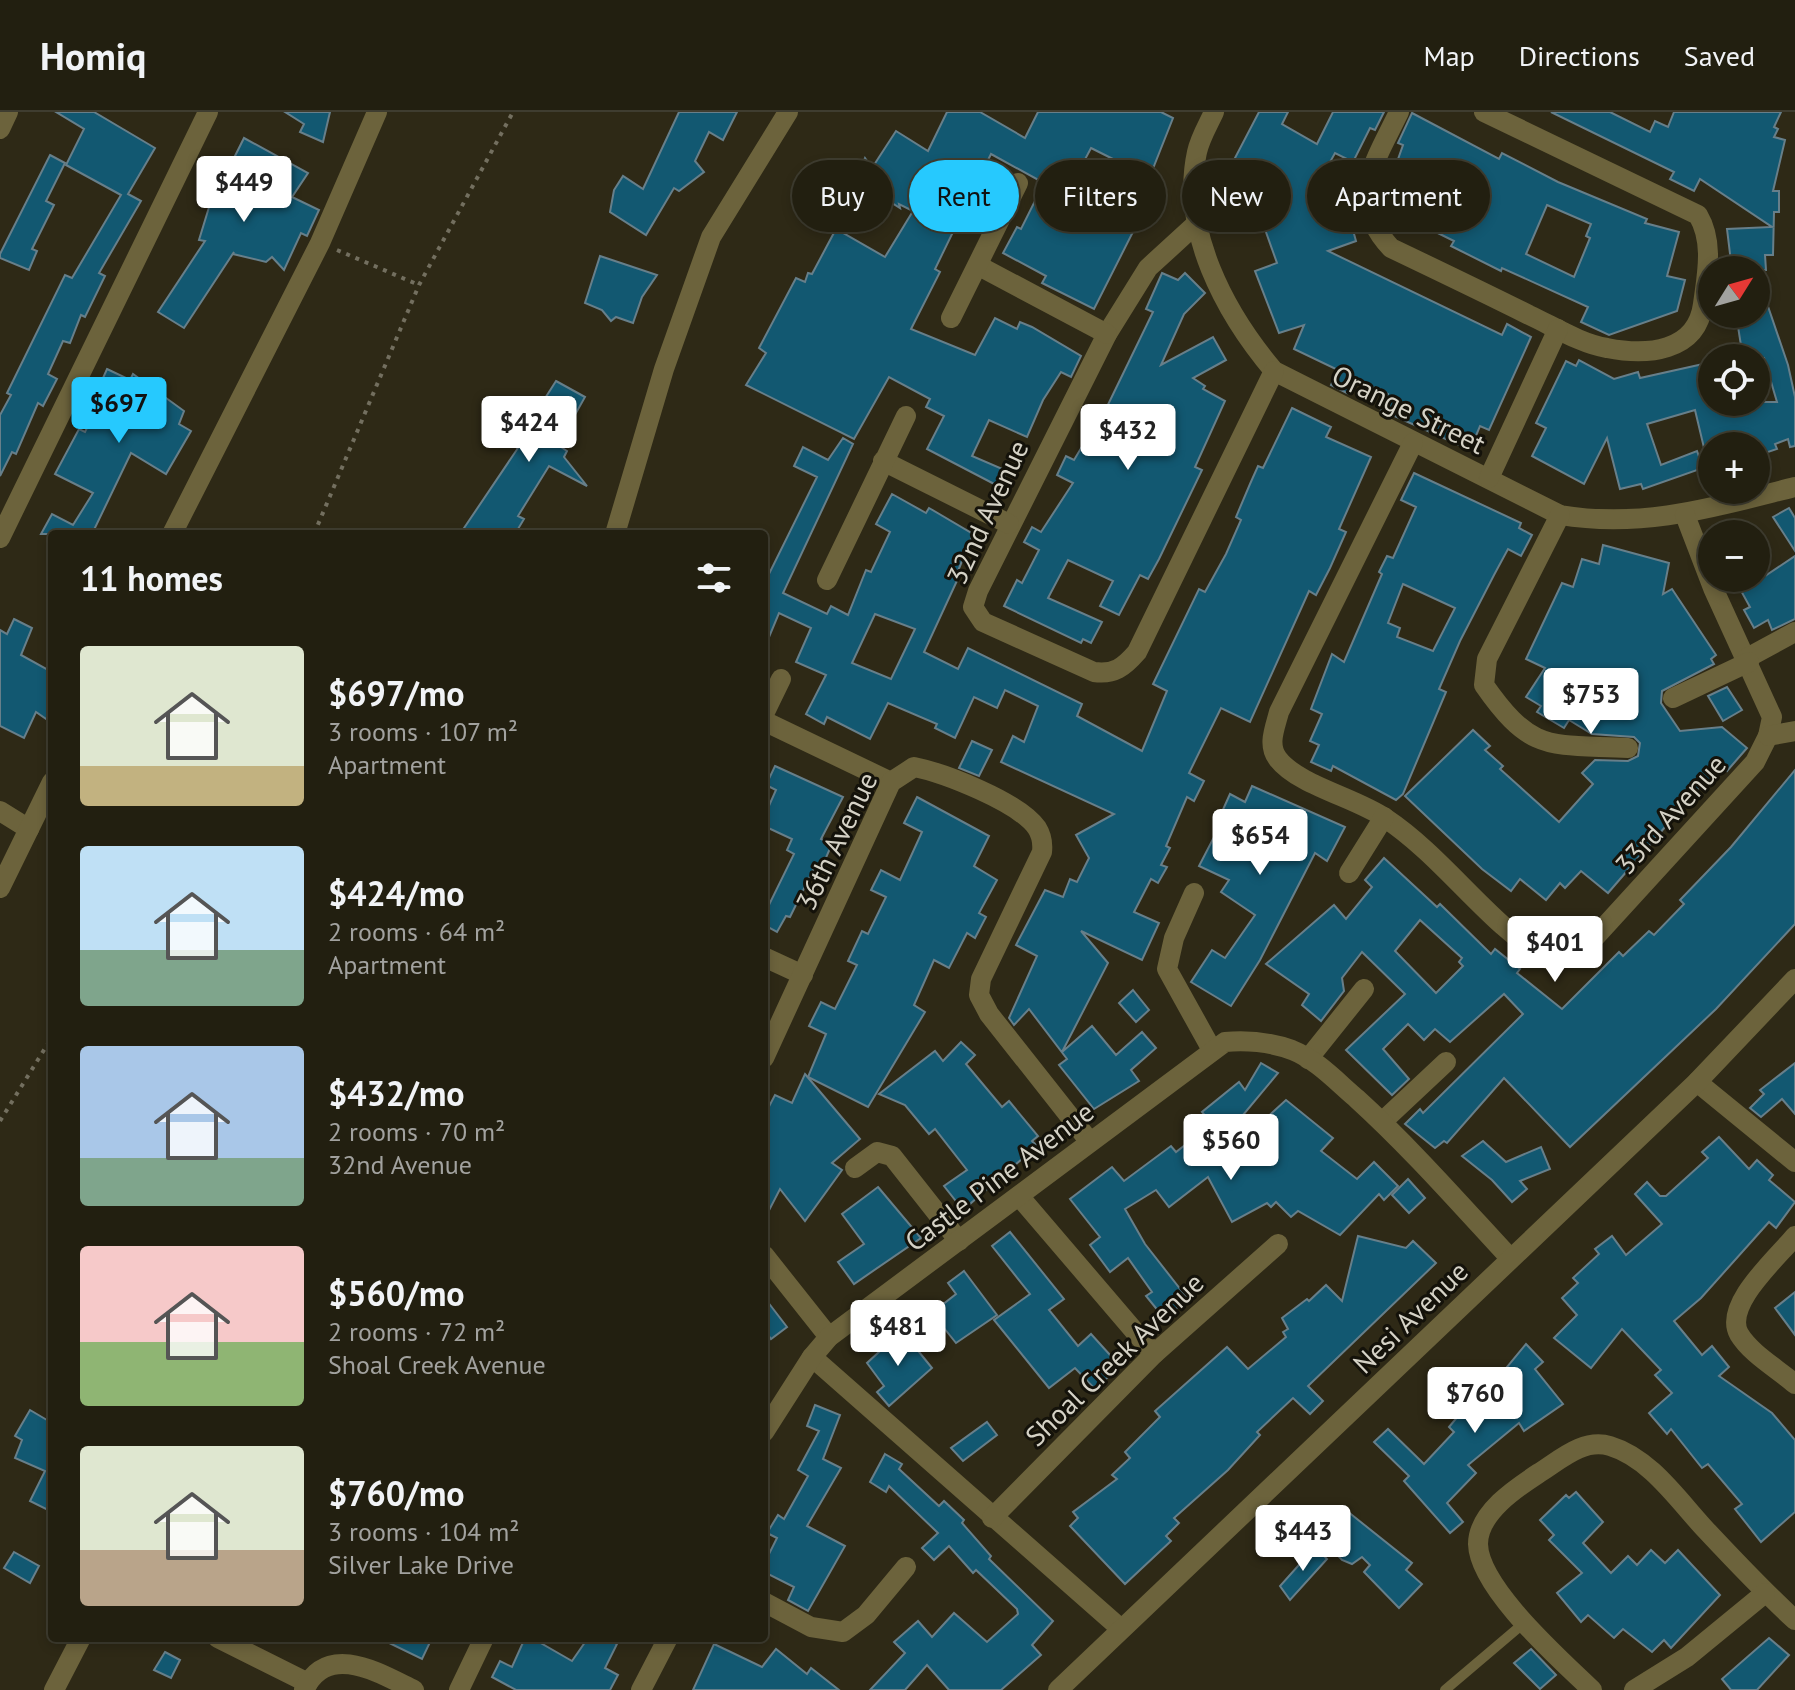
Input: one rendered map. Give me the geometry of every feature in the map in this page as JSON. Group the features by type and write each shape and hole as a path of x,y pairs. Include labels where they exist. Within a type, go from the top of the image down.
{"street":[{"path":"0,129 8,112"},
{"path":"0,538 208,112"},
{"path":"174,530 320,243 377,112"},
{"path":"616,530 664,369 711,237 788,112"},
{"name":"Orange Street","path":"1195,160 1197,148 1214,112"},
{"path":"1399,112 1370,174 1366,203 1374,230 1391,248 1604,348 1644,353 1665,349 1693,333 1700,323 1709,261 1706,229 1698,215 1484,112"},
{"path":"951,318 995,232"},
{"name":"32nd Avenue","path":"1187,232 1148,268 1107,334 1009,524 973,607 983,622 1094,672 1108,674 1126,665 1137,652 1274,371"},
{"name":"Orange Street","path":"1198,232 1205,257 1220,286 1256,350 1274,371 1560,515 1600,522 1685,515 1795,487"},
{"path":"979,266 1107,334"},
{"path":"1489,478 1558,329"},
{"path":"827,580 906,416"},
{"name":"33rd Avenue","path":"1413,443 1279,712 1272,742 1275,756 1286,768 1384,817 1414,839 1516,940 1547,959 1566,955 1596,936 1755,762 1768,736"},
{"path":"883,461 1009,524"},
{"path":"1560,515 1487,659 1484,685 1501,708 1536,741 1628,748"},
{"path":"1685,515 1713,588 1772,717 1768,736 1795,731"},
{"path":"1673,698 1795,632"},
{"path":"768,706 781,679"},
{"path":"768,723 891,782"},
{"name":"36th Avenue","path":"768,1049 891,782 914,767 934,771 1017,810 1036,827 1043,840 1042,852 981,979 979,995 989,1014 1090,1142"},
{"path":"0,888 48,790"},
{"path":"0,811 29,829"},
{"path":"1349,873 1384,817"},
{"path":"1194,893 1174,938 1167,969 1212,1050"},
{"path":"768,959 803,975"},
{"name":"Nesi Avenue","path":"1058,1690 1120,1628 1318,1446 1510,1258 1697,1082 1795,979"},
{"path":"1308,1059 1364,989"},
{"name":"Castle Pine Avenue","path":"768,1425 812,1357 829,1337 1225,1042 1249,1040 1295,1051 1321,1067 1382,1122 1510,1258"},
{"path":"1382,1122 1446,1062"},
{"path":"1697,1082 1795,1162"},
{"path":"855,1168 877,1152 892,1156 959,1241"},
{"path":"1019,1196 1154,1354"},
{"path":"1795,1236 1738,1303 1735,1319 1738,1332 1746,1342 1795,1384"},
{"name":"Shoal Creek Avenue","path":"992,1518 1154,1354 1278,1244"},
{"path":"768,1260 829,1337"},
{"path":"812,1357 1120,1628"},
{"path":"1592,1690 1524,1623 1481,1568 1478,1541 1492,1510 1518,1486 1581,1447 1599,1444 1642,1462 1765,1593 1795,1620"},
{"path":"768,1604 811,1627 843,1632 866,1615 906,1567"},
{"path":"1634,1690 1687,1657 1765,1593"},
{"path":"54,1690 79,1642"},
{"path":"225,1642 306,1687 325,1667 344,1662 373,1670 414,1690"},
{"path":"459,1690 482,1642"},
{"path":"641,1690 666,1642"}],"lane":[{"path":"1445,1690 1524,1623"}],"path":[{"path":"316,530 419,285 513,112"},
{"path":"320,243 419,285"},
{"path":"0,1121 48,1043"}],"building":[{"path":"56,112 94,112 155,148 128,194 141,201 99,273 105,276 85,317 81,315 70,343 63,341 48,374 57,379 43,406 38,403 16,454 12,452 0,476 0,415 11,395 7,393 65,275 72,278 121,195 66,165 84,129"},
{"path":"285,112 330,112 323,142 300,132 304,124"},
{"path":"679,112 737,112 723,140 709,132 695,161 704,172 679,191 674,188 646,235 610,212 614,190 623,176 643,189"},
{"path":"947,112 980,112 1025,138 1038,112 1161,112 1173,118 1156,160 1115,160 1091,148 1085,160 1035,160 1035,178 1019,169 1019,160 1002,160 991,154 988,160 909,160 909,209 893,204 893,160 877,160 896,131 928,151"},
{"path":"1259,112 1288,112 1282,124 1317,144 1333,112 1384,112 1375,130 1370,128 1354,160 1335,153 1331,160 1307,160 1307,232 1354,232 1356,241 1328,251 1502,335 1507,324 1531,337 1489,430 1480,426 1470,450 1381,410 1388,394 1353,378 1347,393 1331,385 1338,370 1294,349 1304,325 1279,333 1255,271 1277,263 1266,232 1291,232 1291,160 1234,160"},
{"path":"1551,112 1610,112 1650,132 1655,121 1668,127 1674,112 1781,112 1774,127 1778,129 1774,137 1785,140 1773,191 1779,191 1779,212 1774,212 1773,255 1730,256 1727,229 1772,227 1700,179 1694,191 1670,179 1674,172"},
{"path":"1412,113 1499,159 1502,153 1558,182 1647,219 1645,223 1679,232 1667,276 1685,280 1677,311 1609,335 1581,322 1588,307 1502,268 1501,271 1451,246 1454,241 1436,232 1490,232 1490,160 1398,160 1403,145 1398,143","holes":["1547,205 1591,224 1586,236 1590,238 1574,277 1526,254"]},
{"path":"244,138 308,173 292,197 319,210 307,236 301,233 284,270 272,257 266,262 234,252 184,328 158,312 205,241 199,240 210,204 222,175 225,176"},
{"path":"50,155 65,163 46,201 54,205 32,249 37,251 29,270 0,258 0,254"},
{"path":"1035,201 1035,232 1133,232 1094,309 1042,283 1046,276 1003,253 1014,232 1021,229"},
{"path":"909,218 909,232 953,232 935,269 940,272 911,329 975,355 995,318 1017,329 1020,322 1032,327 1081,356 1071,377 1061,372 1043,400 1027,437 989,420 972,456 1007,471 1000,487 927,449 944,416 926,407 930,399 889,377 854,439 746,385 766,353 759,348 796,278 805,282 808,273 812,274 834,232 841,232 885,257"},
{"path":"600,256 657,275 642,297 633,323 616,317 611,321 602,310 585,303"},
{"path":"1162,273 1178,280 1185,273 1205,293 1184,314 1161,365 1213,337 1226,360 1193,378 1205,386 1203,389 1225,401 1195,467 1202,470 1159,559 1148,579 1140,575 1119,615 1100,606 1113,581 1068,560 1048,598 1102,622 1091,643 1083,639 1081,643 1004,606 1017,580 1022,583 1039,550 1024,542 1032,527 1041,532 1073,483 1057,475 1066,456 1074,460 1092,430 1084,426 1092,411 1102,417 1153,312 1146,309"},
{"path":"1770,312 1795,397 1795,446 1790,447 1788,439 1775,444 1777,449 1770,451 1770,432 1700,432 1695,410 1647,424 1661,465 1697,451 1698,470 1643,489 1641,484 1620,489 1607,438 1584,484 1532,456 1546,428 1536,423 1566,361 1576,366 1579,360 1614,379 1638,372 1640,378 1698,365 1698,416 1770,416 1770,402 1777,402 1770,378 1770,344 1741,344 1738,328 1770,328"},
{"path":"107,369 130,380 133,374 184,411 179,424 191,431 166,474 131,453 94,530 48,530 48,534 41,534 52,514 73,525 93,493 55,474 79,429 85,432 101,400 95,396"},
{"path":"556,381 585,397 558,445 567,451 564,457 587,486 549,466 518,516 524,519 517,530 463,530 518,448 510,444 518,427 524,430 539,402 542,403"},
{"path":"1292,408 1331,427 1326,437 1371,457 1339,529 1346,532 1330,568 1316,595 1309,591 1250,722 1221,708 1189,773 1204,781 1194,801 1187,797 1166,846 1170,848 1161,865 1167,867 1158,883 1151,879 1134,912 1159,923 1142,960 1081,931 1108,963 1062,1052 1092,1026 1116,1055 1142,1032 1156,1048 1131,1070 1139,1081 1094,1109 1059,1065 1067,1059 1029,1009 1014,1025 1009,1018 1037,956 1016,945 1045,890 1063,897 1070,879 1077,882 1089,858 1076,835 1114,814 1001,762 1013,736 1024,742 1038,706 1005,690 997,708 974,697 955,738 935,728 937,724 888,703 870,739 827,717 824,724 806,714 826,675 796,662 811,628 779,613 768,639 768,576 817,477 794,466 803,447 828,460 843,438 853,444 783,593 827,614 831,606 848,615 866,570 871,572 890,532 876,524 892,494 926,513 929,508 973,534 958,571 961,572 924,652 958,669 968,648 1082,704 1077,716 1142,751 1167,691 1153,684 1199,589 1205,592 1226,554 1241,520 1236,517 1258,466 1263,468","holes":["875,614 915,629 891,679 852,663"]},
{"path":"1414,473 1521,523 1519,528 1532,535 1521,556 1508,549 1460,641 1439,689 1446,692 1403,794 1396,800 1333,766 1331,771 1311,762 1319,745 1310,741 1322,714 1311,709 1332,654 1344,662 1382,574 1379,572 1387,556 1393,558 1416,507 1401,500","holes":["1403,584 1455,608 1433,651 1397,637 1400,628 1388,623"]},
{"path":"1789,508 1795,518 1795,551 1773,517"},
{"path":"1603,545 1669,563 1663,594 1672,589 1716,655 1711,659 1714,664 1662,691 1661,703 1680,731 1722,727 1747,748 1709,786 1704,782 1608,893 1581,871 1565,888 1560,883 1546,900 1520,879 1511,891 1482,869 1405,796 1473,730 1490,746 1485,750 1503,766 1500,769 1559,822 1593,784 1582,773 1595,760 1628,761 1638,756 1640,743 1634,737 1592,734 1569,720 1564,728 1537,712 1541,706 1526,697 1545,668 1526,659 1562,583 1573,587 1582,559 1599,564"},
{"path":"1795,556 1795,619 1772,630 1768,620 1754,628 1744,610 1750,607 1742,592 1770,592 1770,573"},
{"path":"14,619 32,628 21,655 48,670 48,720 36,712 24,738 0,726 0,630 7,634"},
{"path":"1727,687 1742,710 1723,721 1708,696"},
{"path":"972,741 992,750 979,776 959,768"},
{"path":"775,766 843,797 821,839 832,844 821,869 815,866 790,917 786,916 777,932 768,927 768,907 794,854 787,850 792,839 768,828 768,808 776,790 768,786"},
{"path":"1795,770 1795,924 1716,1009 1570,1147 1504,1078 1447,1143 1444,1141 1435,1148 1405,1124 1420,1109 1423,1113 1523,1014 1504,994 1450,1042 1435,1029 1424,1040 1408,1024 1383,1049 1409,1079 1392,1095 1346,1050 1405,994 1362,952 1342,978 1344,991 1321,1021 1302,1005 1309,994 1266,964 1334,905 1346,919 1372,887 1365,880 1384,858 1437,907 1440,904 1491,954 1495,949 1520,969 1517,973 1562,1009 1619,952 1623,956 1649,931 1654,935 1684,904 1680,900 1731,847","holes":["1420,920 1462,958 1459,962 1463,966 1436,993 1395,951"]},
{"path":"1252,786 1345,827 1327,861 1315,853 1260,960 1231,1006 1191,982 1212,950 1225,958 1255,915 1221,892 1229,880 1199,866 1225,816 1221,814 1230,794 1245,802"},
{"path":"917,797 989,836 974,866 997,880 979,913 986,917 975,938 967,933 949,968 934,960 914,1005 925,1012 868,1107 808,1077 826,1034 809,1026 821,1002 835,1009 857,965 848,961 862,931 868,934 886,897 871,890 881,870 900,880 922,832 904,823"},
{"path":"1133,990 1149,1010 1136,1022 1119,1003"},
{"path":"961,1042 975,1055 966,1064 1002,1107 1009,1101 1038,1136 1032,1141 1037,1146 963,1210 944,1186 967,1170 935,1129 929,1134 905,1105 879,1094 935,1051 943,1061"},
{"path":"1261,1063 1278,1073 1238,1121 1250,1133 1286,1100 1333,1138 1321,1151 1357,1179 1374,1162 1398,1186 1384,1200 1379,1194 1340,1235 1298,1211 1291,1217 1276,1202 1271,1207 1267,1203 1232,1222 1208,1177 1169,1207 1156,1190 1125,1209 1145,1244 1188,1299 1164,1318 1146,1296 1152,1292 1128,1258 1110,1272 1090,1245 1100,1237 1070,1199 1112,1167 1124,1181 1171,1146 1176,1152 1212,1124 1202,1112 1239,1082 1245,1090"},
{"path":"1795,1063 1795,1114 1782,1099 1761,1117 1750,1108 1764,1094 1760,1090"},
{"path":"805,1074 860,1139 832,1163 842,1170 805,1221 780,1189 768,1212 768,1108 775,1095 792,1103"},
{"path":"1719,1137 1749,1169 1757,1160 1773,1175 1769,1180 1795,1202 1776,1228 1769,1222 1701,1298 1674,1321 1702,1355 1712,1346 1729,1367 1719,1376 1772,1413 1795,1440 1795,1512 1761,1542 1735,1509 1742,1504 1708,1464 1702,1468 1671,1429 1667,1434 1649,1413 1672,1393 1655,1375 1661,1370 1622,1329 1591,1368 1554,1338 1577,1315 1562,1298 1578,1283 1573,1278 1599,1254 1595,1249 1612,1236 1626,1255 1662,1224 1635,1194 1647,1182 1660,1196 1666,1196 1708,1158 1702,1152"},
{"path":"1483,1141 1506,1162 1541,1147 1550,1169 1520,1181 1527,1189 1512,1202 1492,1180 1462,1156"},
{"path":"1408,1179 1425,1198 1409,1213 1392,1195"},
{"path":"878,1187 921,1238 854,1284 838,1262 864,1244 842,1214"},
{"path":"1010,1232 1064,1299 1049,1310 1078,1346 1091,1334 1120,1366 1095,1389 1075,1368 1049,1388 994,1320 1030,1294 992,1246"},
{"path":"1358,1236 1406,1248 1413,1241 1436,1263 1308,1386 1323,1401 1310,1414 1293,1398 1257,1432 1260,1435 1228,1470 1174,1518 1179,1523 1166,1536 1171,1541 1125,1584 1070,1526 1078,1518 1073,1512 1117,1479 1112,1475 1130,1458 1125,1452 1160,1417 1155,1411 1227,1347 1248,1369 1286,1337 1283,1332 1288,1329 1282,1318 1307,1299 1309,1301 1326,1285 1342,1301"},
{"path":"964,1271 997,1315 956,1343 932,1313 956,1294 948,1283"},
{"path":"1795,1292 1795,1335 1775,1308"},
{"path":"768,1302 787,1327 771,1339 768,1335"},
{"path":"902,1331 932,1368 889,1406 877,1392 884,1386 867,1363"},
{"path":"1526,1344 1543,1362 1535,1369 1563,1404 1524,1431 1519,1423 1468,1465 1476,1473 1447,1503 1463,1522 1450,1533 1404,1481 1409,1476 1374,1442 1388,1429 1424,1464 1454,1432 1449,1427 1459,1415 1506,1376 1502,1373"},
{"path":"815,1405 840,1415 823,1459 841,1468 807,1526 845,1546 808,1611 788,1600 794,1587 768,1574 768,1556 777,1538 768,1531 778,1515 784,1519 808,1476 798,1470 819,1431 807,1426"},
{"path":"30,1410 48,1421 48,1510 30,1501 45,1471 15,1458 22,1440 15,1436"},
{"path":"987,1422 997,1435 963,1461 951,1448"},
{"path":"885,1454 902,1464 899,1469 939,1506 944,1501 964,1520 962,1523 991,1556 989,1559 1053,1621 1032,1645 1041,1655 1001,1690 949,1690 927,1665 905,1690 870,1690 905,1653 894,1642 918,1621 932,1637 954,1613 987,1642 1018,1614 1017,1609 976,1570 973,1573 949,1546 934,1560 922,1548 938,1533 889,1486 886,1492 870,1482"},
{"path":"1576,1492 1603,1522 1583,1543 1611,1573 1628,1556 1637,1565 1651,1550 1665,1563 1678,1550 1720,1595 1671,1648 1664,1640 1652,1652 1623,1629 1614,1638 1588,1615 1581,1622 1557,1593 1582,1573 1549,1540 1554,1535 1540,1520 1566,1495 1569,1498"},
{"path":"1347,1511 1412,1563 1406,1570 1422,1584 1399,1608 1364,1572 1370,1565 1362,1557 1352,1564 1342,1560 1322,1539"},
{"path":"1315,1547 1327,1559 1290,1600 1280,1586"},
{"path":"14,1552 39,1566 30,1583 4,1568"},
{"path":"1769,1638 1789,1655 1757,1690 1731,1690 1722,1679"},
{"path":"387,1642 430,1642 422,1659"},
{"path":"523,1642 539,1642 572,1661 585,1642 617,1644 605,1668 618,1675 610,1690 516,1690 492,1677 500,1661 512,1667"},
{"path":"714,1644 762,1667 776,1649 807,1674 811,1668 839,1690 693,1690"},
{"path":"1531,1649 1556,1675 1540,1689 1514,1663"},
{"path":"165,1652 180,1660 171,1678 154,1670"}]}
